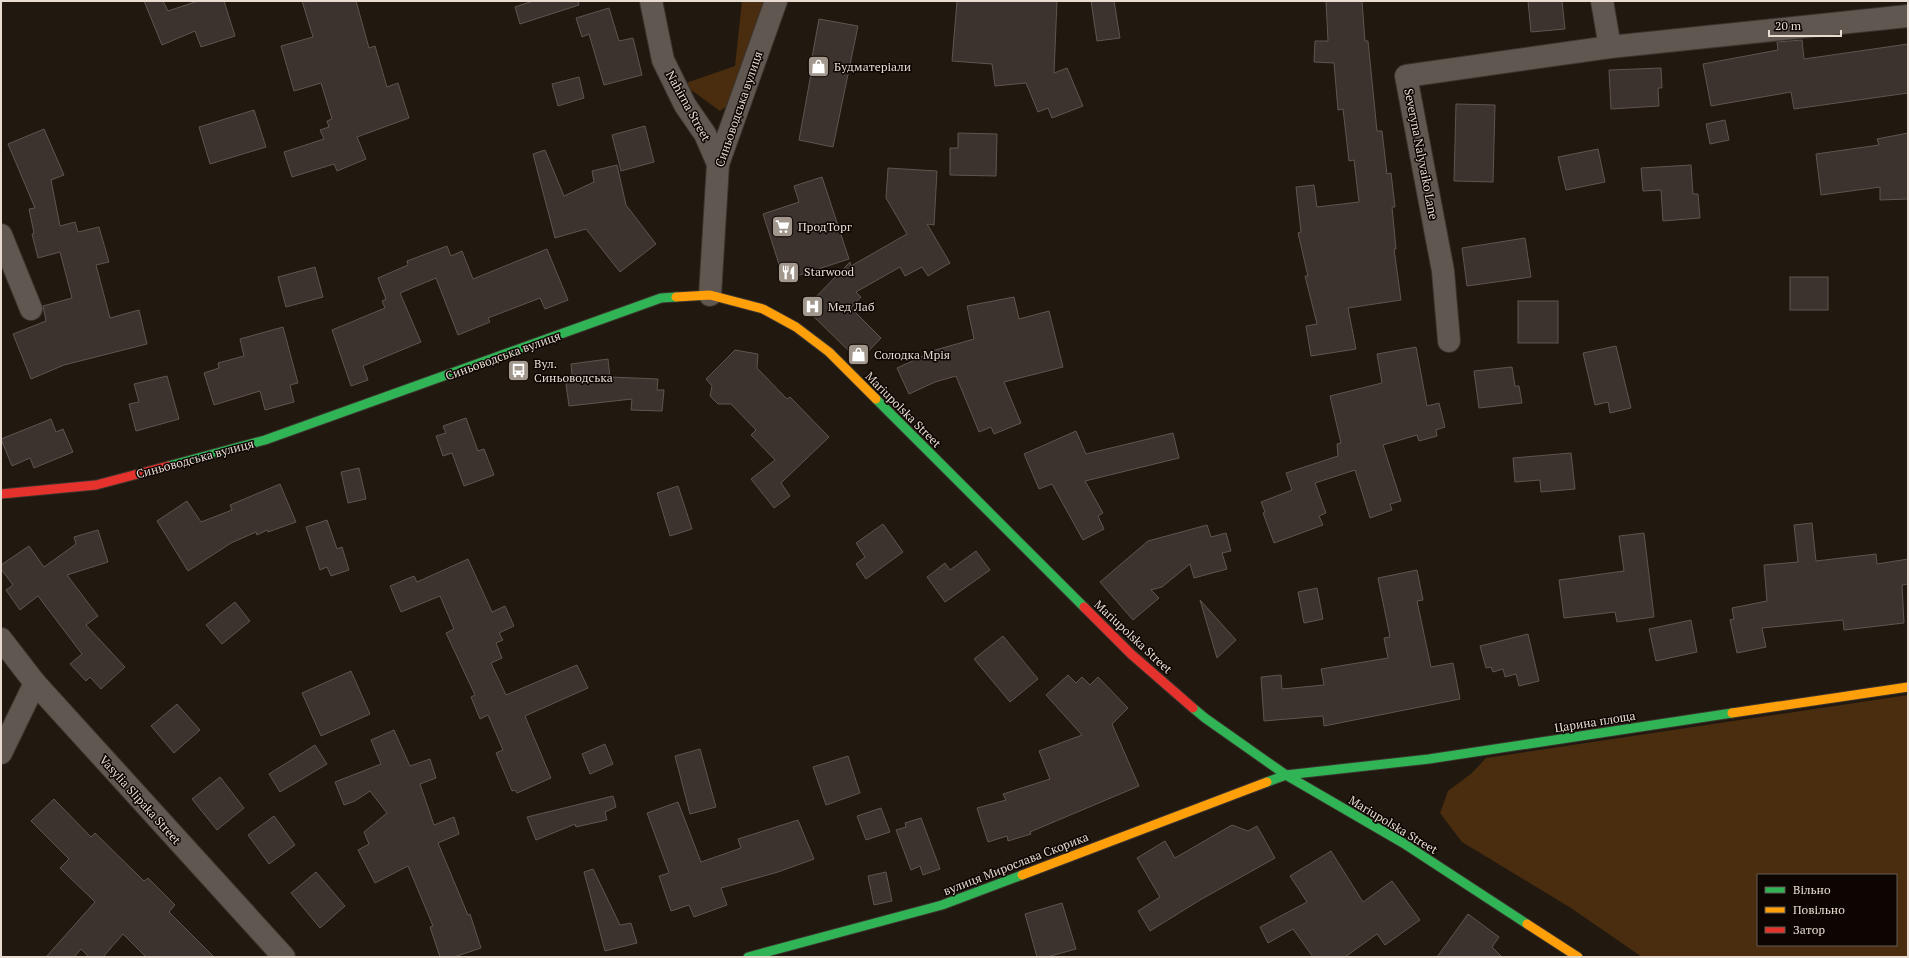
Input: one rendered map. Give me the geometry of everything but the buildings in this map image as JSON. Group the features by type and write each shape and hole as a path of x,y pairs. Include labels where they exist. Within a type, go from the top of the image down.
{"street":[{"name":"Nahirna Street","path":"651,1 663,60 685,105 705,134 718,164"},
{"name":"Синьоводська вулиця","path":"1,494 96,485 265,440 662,298 710,295 718,164 776,1"},
{"path":"1602,1 1610,48"},
{"name":"Severyna Nalyvaiko Lane","path":"1449,341 1443,271 1406,76 1610,48 1908,16"},
{"path":"1,235 31,309"},
{"name":"Mariupolska Street","path":"710,295 763,309 796,327 829,352 1132,654 1205,718 1286,774 1403,843 1578,957"},
{"name":"Vasylia Slipaka Street","path":"1,639 34,683 284,957"},
{"path":"1,753 34,683"},
{"name":"Царина площа","path":"1286,774 1437,758 1908,687"},
{"name":"вулиця Мирослава Скорика","path":"748,957 942,905 1286,774"}],"shaded area":[{"path":"742,1 776,1 736,100 720,111 683,84 735,66"},
{"path":"1908,695 1908,957 1642,957 1571,908 1462,842 1440,813 1448,791 1472,773 1486,758"}],"traffic: fast":[{"path":"168,466 265,440 661,298 676,297"},
{"path":"876,399 1084,607"},
{"path":"1193,708 1286,775 1403,843 1527,924"},
{"path":"1267,782 1286,775 1429,759 1732,713"},
{"path":"748,957 942,905 1022,875"}],"traffic: slow":[{"path":"676,297 710,295 763,309 796,327 829,352 876,399"},
{"path":"1732,713 1908,687"},
{"path":"1022,875 1267,782"},
{"path":"1527,924 1578,957"}],"traffic: jam":[{"path":"1,494 96,485 168,466"},
{"path":"1084,607 1131,654 1193,708"}],"place":[{"name":"Будматеріали","path":"818,67"},
{"name":"ПродТорг","path":"782,227"},
{"name":"Starwood","path":"789,272"},
{"name":"Мед Лаб","path":"813,307"},
{"name":"Солодка Мрія","path":"859,355"},
{"name":"Вул. Синьоводська","path":"519,371"}]}
